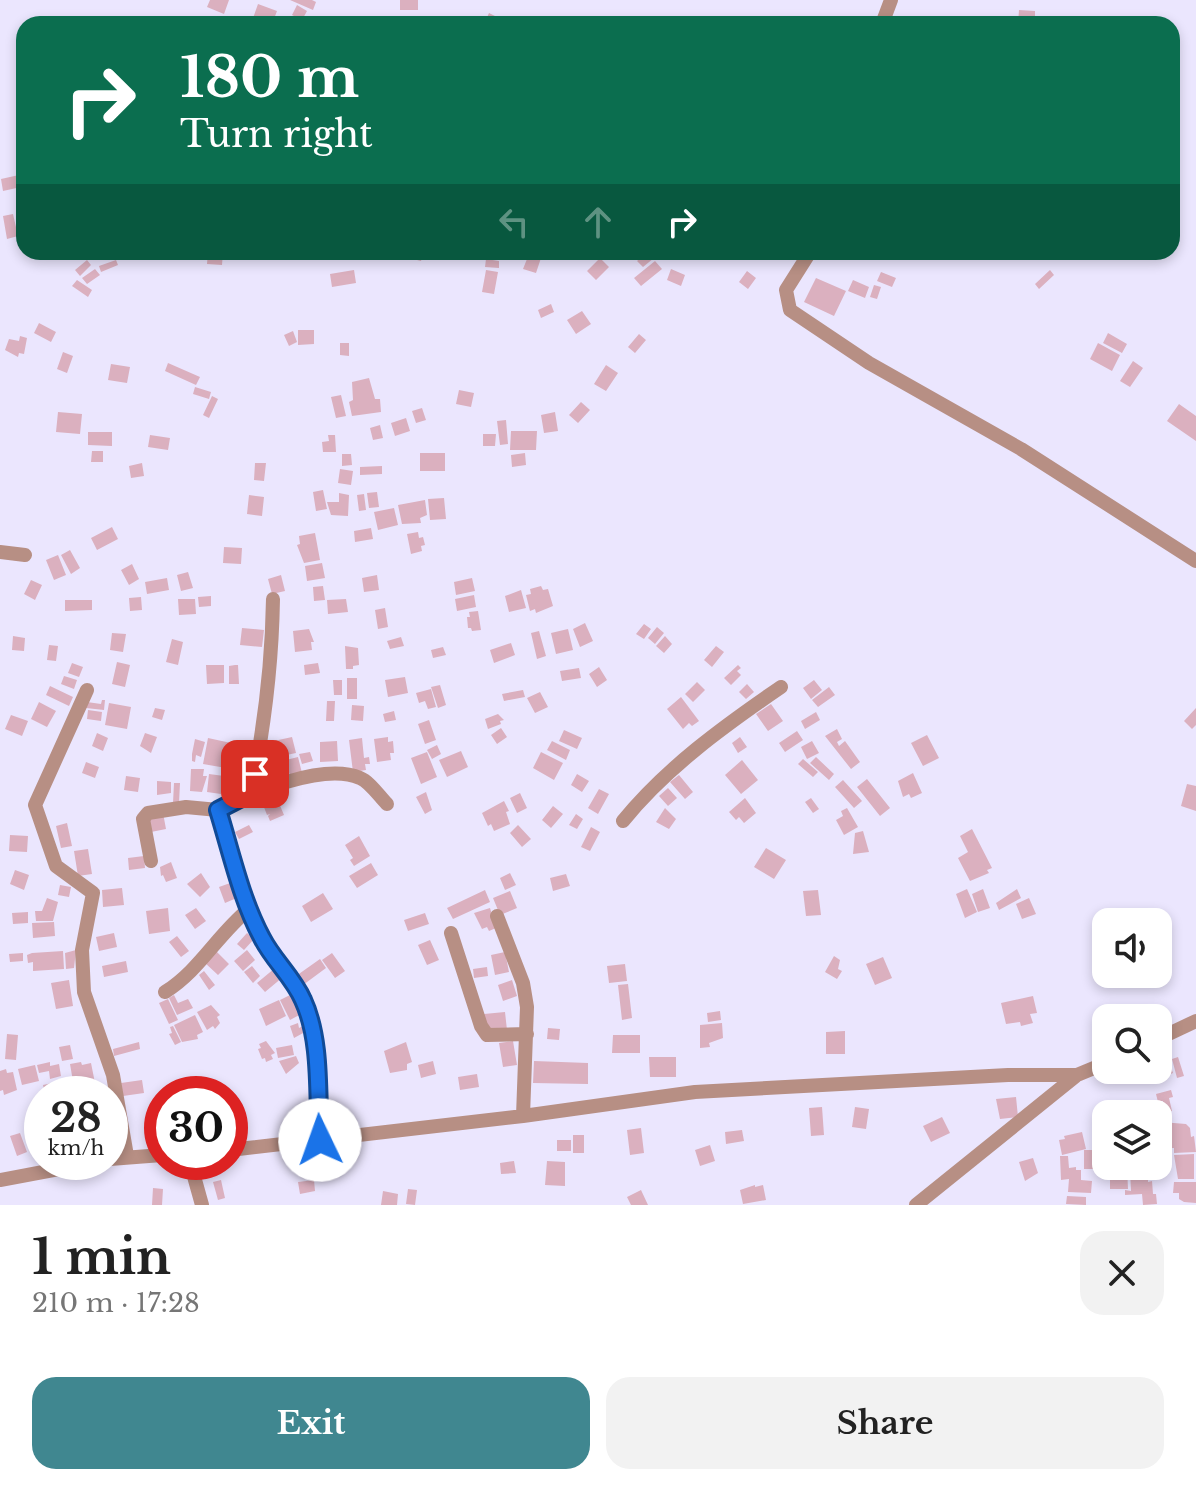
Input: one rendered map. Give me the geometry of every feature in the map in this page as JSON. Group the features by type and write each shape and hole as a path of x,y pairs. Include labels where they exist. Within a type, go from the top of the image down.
{"street":[{"path":"805,260 786,290 790,310 869,363 1021,449 1196,561"},
{"path":"0,552 25,555"},
{"path":"251,793 264,724 273,634 273,599"},
{"path":"623,821 646,792 686,757 781,687"},
{"path":"87,690 35,805 56,866 93,893 82,950 84,992 113,1076"},
{"path":"151,861 143,819 148,813 186,807 218,810 251,793 297,778 346,774 364,779 387,804"},
{"path":"218,810 262,940 303,999 310,1020 320,1140"},
{"path":"165,992 181,982 232,923 249,909"},
{"path":"497,916 523,983 527,1034 523,1116"},
{"path":"451,933 481,1026 487,1035 527,1034"},
{"path":"1172,1032 1196,1021"},
{"path":"916,1205 1077,1075 1092,1069"},
{"path":"248,1148 523,1116 695,1092 1008,1075 1077,1075"},
{"path":"0,1180 24,1176"},
{"path":"195,1180 202,1205"}],"building":[{"path":"210,0 229,0 224,14 207,7"},
{"path":"290,0 312,0 316,2 313,10"},
{"path":"400,0 418,0 418,10 400,10"},
{"path":"258,4 277,11 275,16 254,16"},
{"path":"297,5 307,11 304,16 292,15"},
{"path":"1019,10 1035,11 1035,16 1019,16"},
{"path":"16,176 16,188 3,191 1,179"},
{"path":"13,214 16,237 7,239 3,216"},
{"path":"87,260 91,265 80,276 75,270"},
{"path":"116,260 118,265 101,272 99,266"},
{"path":"207,260 222,260 222,265 207,264"},
{"path":"486,260 499,261 499,268 485,267"},
{"path":"527,260 540,260 536,273 523,269"},
{"path":"598,260 609,267 596,280 587,271"},
{"path":"638,260 652,260 643,267"},
{"path":"655,261 662,269 641,286 634,278"},
{"path":"95,269 100,275 87,284 82,278"},
{"path":"671,269 685,275 681,286 667,280"},
{"path":"354,270 356,283 332,287 330,274"},
{"path":"486,270 498,272 494,294 482,292"},
{"path":"1050,270 1054,275 1039,289 1035,284"},
{"path":"747,271 756,278 748,289 739,282"},
{"path":"881,272 896,278 892,287 877,281"},
{"path":"816,278 846,291 834,316 804,302"},
{"path":"77,280 92,290 88,297 72,286"},
{"path":"853,280 869,287 865,298 848,291"},
{"path":"874,285 881,287 877,299 870,297"},
{"path":"551,304 554,312 541,318 538,310"},
{"path":"582,311 591,324 576,334 567,320"},
{"path":"39,323 56,332 51,342 34,333"},
{"path":"298,330 314,330 314,344 298,345"},
{"path":"293,331 297,342 289,346 284,335"},
{"path":"1108,333 1127,344 1122,353 1103,343"},
{"path":"639,334 646,340 635,353 628,347"},
{"path":"20,336 27,338 24,354 19,353 18,357 5,350 9,339 19,341"},
{"path":"340,343 349,343 349,356 340,355"},
{"path":"1098,343 1120,355 1112,371 1090,359"},
{"path":"63,352 73,356 67,373 57,369"},
{"path":"1133,361 1143,368 1130,387 1120,381"},
{"path":"168,363 200,377 196,385 165,371"},
{"path":"111,364 130,367 127,383 108,380"},
{"path":"606,365 618,373 606,391 594,384"},
{"path":"369,378 375,399 380,399 381,412 352,416 349,402 353,400 352,382"},
{"path":"195,387 211,392 209,399 193,394"},
{"path":"459,390 474,393 471,407 456,404"},
{"path":"341,395 346,416 336,418 331,397"},
{"path":"212,396 218,399 209,418 203,415"},
{"path":"581,402 590,410 578,423 569,415"},
{"path":"1179,404 1196,416 1196,441 1167,421"},
{"path":"422,408 426,420 416,423 412,411"},
{"path":"58,412 82,414 80,434 56,432"},
{"path":"555,412 558,431 544,433 541,415"},
{"path":"406,418 410,431 395,436 391,423"},
{"path":"506,420 508,444 500,445 497,421"},
{"path":"380,425 383,438 373,440 370,428"},
{"path":"511,431 537,431 536,450 510,450"},
{"path":"88,432 112,432 112,446 88,445"},
{"path":"483,434 496,434 495,446 483,446"},
{"path":"150,435 170,438 168,450 148,447"},
{"path":"328,435 335,435 336,452 323,452 322,442 329,441"},
{"path":"92,451 103,451 103,462 91,462"},
{"path":"420,453 445,453 445,471 420,471"},
{"path":"525,453 526,465 512,467 511,455"},
{"path":"342,454 351,454 352,465 342,466"},
{"path":"142,463 144,476 131,478 129,466"},
{"path":"255,463 266,463 264,481 254,480"},
{"path":"382,466 382,474 360,475 360,467"},
{"path":"340,469 353,471 351,485 338,483"},
{"path":"323,490 327,509 316,511 313,492"},
{"path":"377,492 379,507 369,508 367,493"},
{"path":"339,493 349,495 348,516 331,515 327,502 339,502"},
{"path":"364,494 366,510 359,511 357,495"},
{"path":"249,495 264,497 262,516 247,514"},
{"path":"444,498 446,519 430,520 428,499"},
{"path":"425,500 427,515 420,518 421,523 402,524 398,505"},
{"path":"394,508 398,525 378,530 374,512"},
{"path":"112,527 118,539 97,550 91,538"},
{"path":"371,528 373,539 355,542 354,531"},
{"path":"418,532 425,545 421,546 422,551 411,554 407,534"},
{"path":"315,533 320,560 304,563 297,545 300,544 299,536"},
{"path":"224,547 242,548 241,564 223,563"},
{"path":"70,550 80,568 71,574 61,555"},
{"path":"58,555 66,575 54,580 46,560"},
{"path":"322,563 325,578 307,581 305,566"},
{"path":"132,564 139,579 129,585 121,570"},
{"path":"188,572 193,588 181,591 177,575"},
{"path":"281,575 285,591 272,594 268,579"},
{"path":"377,575 379,590 364,592 362,578"},
{"path":"167,578 169,590 147,594 145,582"},
{"path":"472,578 475,591 456,595 454,582"},
{"path":"31,580 42,585 35,600 24,594"},
{"path":"323,586 325,600 314,601 313,587"},
{"path":"541,586 543,590 548,589 553,606 536,613 535,609 530,611 526,595 531,594 530,589"},
{"path":"521,590 526,608 509,612 505,596"},
{"path":"474,595 476,607 457,611 455,599"},
{"path":"211,596 211,606 199,607 198,597"},
{"path":"141,597 142,610 130,611 129,598"},
{"path":"178,599 195,599 196,614 179,615"},
{"path":"346,599 348,612 328,614 327,600"},
{"path":"65,600 92,600 92,610 65,611"},
{"path":"385,608 388,627 378,629 375,610"},
{"path":"478,611 481,630 472,631 468,628 467,617 470,617 469,612"},
{"path":"585,623 593,641 580,647 573,629"},
{"path":"644,624 651,629 644,639 636,634"},
{"path":"657,627 664,633 655,644 648,638"},
{"path":"242,628 264,630 262,647 240,645"},
{"path":"309,629 314,642 311,642 312,650 295,652 293,631"},
{"path":"568,629 573,650 556,654 551,633"},
{"path":"539,631 546,656 537,659 531,633"},
{"path":"112,633 126,634 123,652 110,650"},
{"path":"13,636 25,638 24,651 12,650"},
{"path":"665,636 672,644 664,653 656,646"},
{"path":"401,637 404,646 390,649 387,641"},
{"path":"172,639 183,642 178,665 166,662"},
{"path":"511,643 515,655 494,663 490,650"},
{"path":"49,645 58,646 56,661 47,660"},
{"path":"345,646 358,648 359,665 353,666 353,669 346,669"},
{"path":"716,646 724,652 712,667 704,660"},
{"path":"443,647 446,655 433,658 431,650"},
{"path":"117,662 130,665 125,687 112,684"},
{"path":"72,663 83,667 79,677 68,673"},
{"path":"318,663 320,673 305,675 304,665"},
{"path":"206,665 224,665 224,683 207,684"},
{"path":"238,665 239,684 229,684 229,666"},
{"path":"738,665 741,668 737,671 741,675 731,685 724,678"},
{"path":"599,667 607,680 597,687 589,674"},
{"path":"579,668 581,678 562,681 560,671"},
{"path":"64,676 77,680 74,689 61,684"},
{"path":"405,677 408,693 388,697 385,680"},
{"path":"347,678 357,678 357,699 347,699"},
{"path":"333,680 342,680 342,695 334,695"},
{"path":"814,680 822,690 811,699 803,688"},
{"path":"697,682 705,690 693,702 685,694"},
{"path":"747,684 754,692 746,699 739,692"},
{"path":"440,685 446,705 438,708 431,687"},
{"path":"50,686 73,697 69,706 46,695"},
{"path":"829,687 835,695 818,707 812,700"},
{"path":"431,689 436,707 428,709 425,701 419,703 416,693"},
{"path":"523,690 525,697 504,701 502,694"},
{"path":"540,692 548,707 535,713 527,698"},
{"path":"681,697 699,721 692,726 689,723 683,729 667,709"},
{"path":"105,700 104,710 86,708 87,702 101,704"},
{"path":"327,701 335,701 334,721 326,721"},
{"path":"39,702 56,711 47,727 31,719"},
{"path":"109,703 131,707 127,729 105,725"},
{"path":"771,704 783,721 768,731 756,714"},
{"path":"352,705 364,706 363,721 351,720"},
{"path":"155,708 165,710 162,720 152,717"},
{"path":"1196,708 1196,725 1192,729 1184,721"},
{"path":"88,710 102,712 101,721 87,719"},
{"path":"394,711 396,720 385,722 383,714"},
{"path":"816,712 820,720 805,729 801,721"},
{"path":"498,714 504,720 488,729 485,719"},
{"path":"11,715 28,721 22,736 5,729"},
{"path":"429,720 436,740 425,744 418,724"},
{"path":"501,728 507,737 497,744 491,735"},
{"path":"837,729 842,739 837,742 839,746 845,741 860,762 851,769 825,736"},
{"path":"564,730 582,738 577,749 559,741"},
{"path":"797,731 803,740 785,752 779,743"},
{"path":"97,733 108,738 103,751 92,746"},
{"path":"145,733 157,737 151,753 140,746"},
{"path":"927,735 939,758 923,766 911,743"},
{"path":"292,737 296,753 277,757 274,741"},
{"path":"388,737 388,742 393,741 391,760 377,762 374,739"},
{"path":"740,737 747,747 738,753 732,743"},
{"path":"208,738 231,743 226,768 203,764"},
{"path":"362,738 364,758 369,757 370,764 365,764 366,770 353,772 349,740"},
{"path":"195,739 205,742 201,757 196,755 195,762 192,761 192,754"},
{"path":"337,741 338,761 320,762 320,742"},
{"path":"552,741 570,750 566,760 547,750"},
{"path":"812,741 819,753 807,759 801,747"},
{"path":"437,745 441,754 432,759 427,750"},
{"path":"461,751 468,767 447,777 439,760"},
{"path":"310,752 313,761 302,764 299,754"},
{"path":"427,752 437,777 421,784 411,758"},
{"path":"541,752 563,763 554,780 533,768"},
{"path":"298,757 302,773 290,777 286,760"},
{"path":"816,757 834,774 829,780 810,763"},
{"path":"278,758 280,768 262,773 259,762"},
{"path":"803,759 818,772 813,777 798,764"},
{"path":"742,760 758,780 741,794 725,775"},
{"path":"86,762 99,767 95,778 82,773"},
{"path":"191,769 204,769 203,776 207,776 202,792 190,791"},
{"path":"913,773 922,793 911,798 909,794 903,797 898,781"},
{"path":"209,774 224,776 221,794 207,792"},
{"path":"577,774 589,781 582,792 571,785"},
{"path":"679,775 693,792 685,799 670,782"},
{"path":"126,776 140,778 138,792 124,790"},
{"path":"867,779 890,808 880,816 857,787"},
{"path":"843,780 862,801 854,808 835,787"},
{"path":"157,781 171,782 171,793 157,795"},
{"path":"174,783 180,783 179,803 173,803"},
{"path":"1187,784 1196,786 1196,811 1181,806"},
{"path":"668,788 677,798 668,806 659,796"},
{"path":"599,789 609,794 598,814 588,808"},
{"path":"426,792 432,810 425,814 416,797"},
{"path":"520,793 527,808 517,813 510,798"},
{"path":"276,796 284,815 270,821 270,814 267,815 262,802"},
{"path":"745,798 756,813 744,823 729,812"},
{"path":"811,798 819,809 813,813 805,802"},
{"path":"504,801 510,824 494,831 482,813"},
{"path":"553,806 563,814 551,828 542,820"},
{"path":"665,808 676,819 669,829 656,822"},
{"path":"847,808 858,827 844,835 836,820 843,816 841,811"},
{"path":"163,813 166,829 151,832 148,817"},
{"path":"576,814 583,819 577,829 569,825"},
{"path":"67,823 72,846 61,848 56,826"},
{"path":"249,825 253,832 239,839 235,832"},
{"path":"518,825 531,839 522,847 510,833"},
{"path":"591,827 600,832 590,851 581,847"},
{"path":"972,829 992,868 987,870 989,873 970,881 958,858 968,852 960,836"},
{"path":"863,831 869,852 853,854 855,833"},
{"path":"10,835 28,836 27,852 9,851"},
{"path":"359,836 370,856 354,866 345,845"},
{"path":"766,848 786,860 774,879 754,867"},
{"path":"88,849 92,874 78,876 74,851"},
{"path":"144,856 145,868 129,870 128,858"},
{"path":"171,862 177,878 166,882 161,876 160,867"},
{"path":"371,863 378,875 357,888 349,876"},
{"path":"15,870 29,875 24,890 10,884"},
{"path":"201,873 210,887 200,897 187,884"},
{"path":"510,873 516,885 505,890 500,878"},
{"path":"566,874 570,886 553,891 550,878"},
{"path":"233,882 239,897 225,903 219,887"},
{"path":"60,885 71,887 69,897 58,895"},
{"path":"122,888 124,905 103,907 102,890"},
{"path":"967,889 977,912 965,918 956,894"},
{"path":"983,889 990,908 978,912 972,894"},
{"path":"1017,889 1021,898 999,910 996,903"},
{"path":"485,890 490,902 453,919 447,908"},
{"path":"818,890 821,915 806,916 803,891"},
{"path":"510,891 517,908 500,915 493,898"},
{"path":"323,893 333,909 311,922 302,906"},
{"path":"47,898 58,902 53,921 36,921 35,911 42,911"},
{"path":"1029,898 1036,914 1022,919 1016,904"},
{"path":"168,908 170,931 149,934 146,911"},
{"path":"196,908 206,921 195,929 185,915"},
{"path":"490,908 496,928 489,931 487,927 482,929 474,913"},
{"path":"28,912 28,923 13,924 12,913"},
{"path":"425,913 429,924 408,931 404,920"},
{"path":"54,922 55,936 33,938 32,923"},
{"path":"114,933 117,947 99,951 96,937"},
{"path":"247,933 254,939 244,950 237,944"},
{"path":"177,936 189,951 181,957 169,942"},
{"path":"430,940 439,960 427,965 418,945"},
{"path":"76,950 74,968 66,969 65,953"},
{"path":"247,950 255,960 243,971 234,961"},
{"path":"63,951 64,969 33,971 33,962 28,963 27,955 32,953"},
{"path":"216,951 229,964 218,975 204,962"},
{"path":"505,952 509,972 495,975 491,955"},
{"path":"23,953 23,961 10,962 9,954"},
{"path":"332,953 345,971 335,978 322,960"},
{"path":"834,956 840,960 838,969 842,971 837,979 825,972"},
{"path":"883,957 892,978 875,985 866,964"},
{"path":"320,959 326,968 303,985 296,976"},
{"path":"126,961 128,972 104,977 102,966"},
{"path":"625,964 627,981 609,983 607,966"},
{"path":"252,966 260,976 253,983 244,972"},
{"path":"487,967 488,976 474,978 473,969"},
{"path":"275,968 283,977 265,992 257,983"},
{"path":"204,971 215,985 209,990 199,975"},
{"path":"69,980 73,1006 56,1009 51,983"},
{"path":"512,980 517,996 503,1001 498,985"},
{"path":"628,984 632,1018 622,1020 618,985"},
{"path":"294,993 303,1013 290,1020 280,1000"},
{"path":"174,995 178,1003 188,999 193,1008 177,1015 169,998"},
{"path":"1033,996 1037,1013 1030,1014 1033,1023 1021,1026 1020,1022 1006,1024 1001,1003"},
{"path":"168,999 178,1020 169,1024 159,1003"},
{"path":"279,1000 286,1016 266,1026 259,1009"},
{"path":"211,1005 220,1015 217,1017 220,1023 215,1029 213,1026 207,1030 197,1012"},
{"path":"720,1011 721,1020 708,1022 707,1013"},
{"path":"505,1012 507,1030 486,1032 484,1014"},
{"path":"195,1015 203,1032 197,1035 198,1039 182,1042 174,1025"},
{"path":"298,1023 305,1032 294,1038 290,1026"},
{"path":"722,1023 723,1038 709,1043 710,1047 700,1048 700,1025"},
{"path":"173,1026 181,1042 175,1045 169,1034"},
{"path":"548,1028 560,1029 559,1040 547,1039"},
{"path":"845,1031 845,1054 826,1054 826,1032"},
{"path":"7,1034 18,1035 16,1060 5,1059"},
{"path":"613,1035 640,1035 640,1053 612,1053"},
{"path":"266,1041 275,1053 271,1055 273,1059 266,1062 258,1049 261,1048 259,1044"},
{"path":"513,1041 517,1065 503,1067 499,1043"},
{"path":"139,1042 140,1049 114,1056 113,1049"},
{"path":"406,1042 412,1062 407,1064 407,1070 390,1073 384,1051"},
{"path":"70,1045 73,1059 62,1061 59,1047"},
{"path":"292,1045 294,1055 278,1058 276,1048"},
{"path":"296,1056 299,1063 286,1074 279,1061"},
{"path":"649,1057 676,1057 676,1077 650,1077"},
{"path":"1178,1057 1184,1076 1177,1078 1172,1059"},
{"path":"433,1061 436,1074 421,1078 418,1065"},
{"path":"534,1061 588,1063 588,1084 533,1083"},
{"path":"50,1062 50,1066 59,1064 61,1076 50,1076 49,1071 39,1073 37,1065"},
{"path":"91,1063 94,1076 72,1076 70,1064"},
{"path":"35,1065 38,1076 24,1076 22,1085 18,1069"},
{"path":"6,1069 7,1073 13,1072 17,1090 4,1095 3,1090 0,1091 0,1071"},
{"path":"477,1074 479,1087 460,1090 458,1077"},
{"path":"142,1080 144,1093 128,1095 128,1082"},
{"path":"1171,1090 1173,1097 1158,1100 1156,1094"},
{"path":"1016,1097 1018,1117 1000,1119 996,1099"},
{"path":"822,1107 824,1135 811,1136 809,1108"},
{"path":"855,1107 869,1109 866,1129 852,1127"},
{"path":"942,1117 950,1133 931,1142 923,1126"},
{"path":"1172,1123 1186,1124 1191,1137 1194,1136 1196,1152 1174,1153"},
{"path":"641,1128 644,1153 630,1155 627,1130"},
{"path":"742,1130 744,1141 726,1144 725,1132"},
{"path":"1082,1132 1086,1149 1062,1155 1059,1140"},
{"path":"20,1133 24,1153 17,1156 10,1136"},
{"path":"573,1135 584,1135 584,1153 573,1153"},
{"path":"557,1140 571,1140 571,1151 557,1151"},
{"path":"710,1145 715,1161 700,1166 695,1150"},
{"path":"1084,1150 1092,1150 1092,1169 1084,1169"},
{"path":"1194,1154 1194,1179 1178,1179 1174,1155"},
{"path":"1060,1156 1068,1156 1069,1168 1081,1170 1081,1180 1092,1181 1091,1193 1068,1192 1069,1179 1061,1180"},
{"path":"1033,1158 1038,1173 1025,1181 1019,1162"},
{"path":"514,1161 516,1173 501,1174 500,1163"},
{"path":"547,1161 565,1162 565,1186 545,1185"},
{"path":"221,1180 225,1198 218,1200 213,1182"},
{"path":"314,1180 315,1191 300,1194 298,1182"},
{"path":"1110,1180 1128,1180 1128,1189 1110,1189"},
{"path":"1130,1180 1152,1181 1157,1204 1143,1205 1142,1194 1125,1195 1125,1190 1131,1191"},
{"path":"1174,1182 1196,1182 1196,1203 1179,1199 1179,1193 1173,1193"},
{"path":"763,1185 766,1200 743,1204 740,1190"},
{"path":"153,1188 163,1189 162,1205 152,1205"},
{"path":"408,1189 417,1190 415,1205 406,1204"},
{"path":"641,1190 648,1205 631,1205 627,1197"},
{"path":"383,1191 398,1194 397,1205 381,1205"},
{"path":"1067,1196 1086,1197 1086,1205 1066,1204"}],"route":[{"path":"255,774 251,793 218,810 262,940 303,999 310,1020 320,1140"}]}
